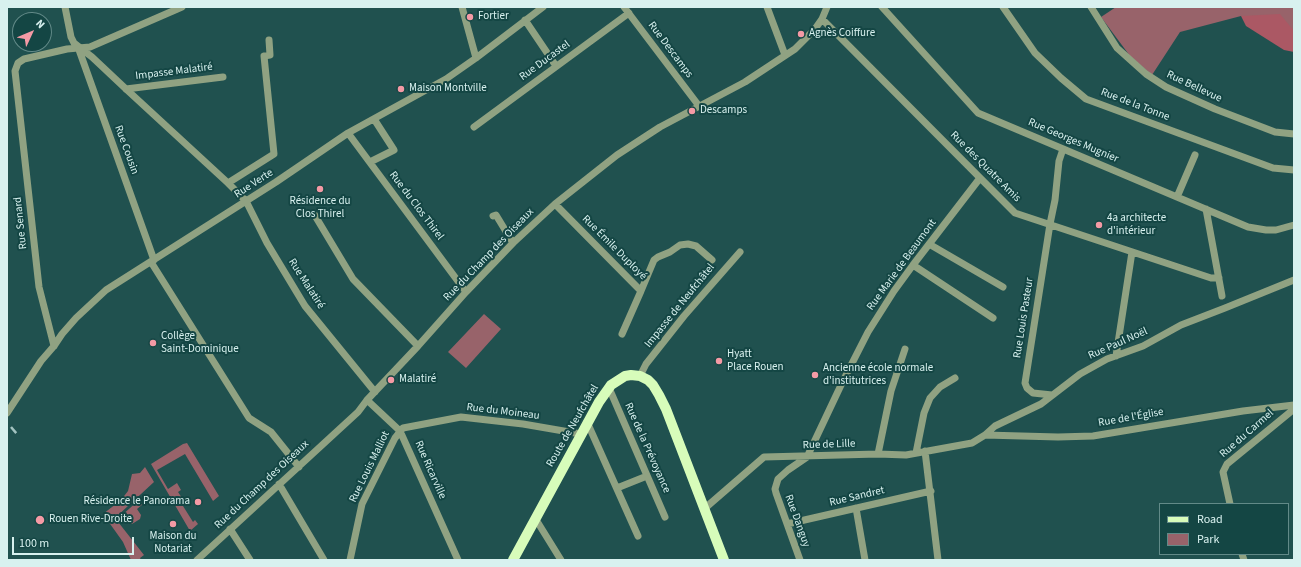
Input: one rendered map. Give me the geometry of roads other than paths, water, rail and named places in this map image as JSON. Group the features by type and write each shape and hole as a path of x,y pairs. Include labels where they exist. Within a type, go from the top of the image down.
{"main road":[{"name":"Route de Neufchâtel","path":"513,560 587,422 611,385 624,376 640,376"},
{"path":"640,376 654,385 666,409 724,560"}],"street":[{"name":"Rue Malatiré","path":"65,7 70,37 78,48 92,57 246,201 267,243 305,306 375,392"},
{"name":"Rue Senard","path":"54,346 39,287 15,70 18,63 24,60 78,48 90,47 182,7"},
{"path":"462,7 476,58"},
{"name":"Rue Verte","path":"7,413 41,361 62,334 76,318 106,290 293,171 348,133 433,87 476,58 544,7"},
{"path":"767,7 785,55"},
{"name":"Rue du Champ des Oiseaux","path":"197,560 358,412 367,400 466,292 513,243 555,204 617,155 660,127 745,82 802,43 815,29 828,7"},
{"name":"Rue Georges Mugnier","path":"882,7 978,113 1206,210 1257,229 1276,230 1294,225"},
{"name":"Rue de la Tonne","path":"1003,7 1035,53 1061,78 1086,98 1273,168 1294,170"},
{"name":"Rue Bellevue","path":"1091,7 1117,48 1146,74 1166,87 1215,110 1275,132 1294,134"},
{"name":"Rue Ducastel","path":"474,127 556,66 626,10"},
{"name":"Rue Descamps","path":"626,10 698,106"},
{"name":"Rue des Quatre Amis","path":"822,19 1015,213 1211,278 1219,278"},
{"path":"525,20 556,66"},
{"path":"228,183 274,154 264,56 270,55 269,40"},
{"name":"Rue Cousin","path":"78,48 153,261 250,418 271,432 299,467"},
{"name":"Impasse Malatiré","path":"126,89 223,78"},
{"path":"370,162 394,150 374,119"},
{"name":"Rue du Clos Thirel","path":"348,133 466,292"},
{"name":"Rue Louis Pasteur","path":"1052,395 1032,393 1027,388 1025,383 1055,200 1059,161 1063,149"},
{"path":"1177,197 1196,155"},
{"name":"Rue Marie de Beaumont","path":"807,457 868,332 894,290 980,178"},
{"name":"Rue Émile Duployé","path":"555,204 641,291 622,334"},
{"path":"1206,210 1222,296"},
{"path":"314,214 353,279 418,346"},
{"path":"494,216 496,215 513,243"},
{"path":"641,291 654,260 680,245 688,244 696,246 712,260"},
{"path":"929,244 1003,286"},
{"name":"Impasse de Neufchâtel","path":"640,376 646,364 684,316 740,252"},
{"path":"1116,356 1132,252"},
{"path":"912,265 993,318"},
{"name":"Rue Paul Noël","path":"985,435 995,426 1041,404 1080,374 1116,356 1143,346 1181,325 1294,280"},
{"path":"878,454 891,391 906,349"},
{"path":"916,453 924,413 930,398 940,387 955,378"},
{"name":"Rue de la Prévoyance","path":"609,388 665,517"},
{"name":"Rue Ricarville","path":"367,400 400,431 458,560"},
{"name":"Rue de l'Église","path":"985,435 1058,437 1093,436 1228,413 1294,405"},
{"name":"Rue du Carmel","path":"1230,503 1223,472 1227,464 1294,409"},
{"name":"Rue du Moineau","path":"400,431 407,427 461,417 523,424 581,434"},
{"path":"587,422 638,536"},
{"name":"Rue Louis Malliot","path":"350,560 362,504 395,438 400,431"},
{"name":"Rue de Lille","path":"704,509 764,457 878,454 906,455 972,444 985,435"},
{"path":"925,451 938,560"},
{"name":"Rue Danguy","path":"800,560 776,493 776,484 778,479 788,470 807,457"},
{"path":"617,488 647,476"},
{"path":"279,484 324,560"},
{"name":"Rue Sandret","path":"787,524 931,492"},
{"path":"856,508 866,560"},
{"path":"535,518 561,560"},
{"path":"230,529 250,560"}],"railway":[{"path":"11,427 17,434"}],"place":[{"name":"Fortier","path":"470,17"},
{"name":"Agnès Coiffure","path":"801,34"},
{"name":"Maison Montville","path":"401,89"},
{"name":"Descamps","path":"692,111"},
{"name":"Résidence du Clos Thirel","path":"320,189"},
{"name":"4a architecte d'intérieur","path":"1099,225"},
{"name":"Collège Saint-Dominique","path":"153,343"},
{"name":"Hyatt Place Rouen","path":"719,361"},
{"name":"Ancienne école normale d'institutrices","path":"815,375"},
{"name":"Malatiré","path":"391,380"},
{"name":"Résidence le Panorama","path":"198,502"},
{"name":"Rouen Rive-Droite","path":"40,520"},
{"name":"Maison du Notariat","path":"173,524"}]}
